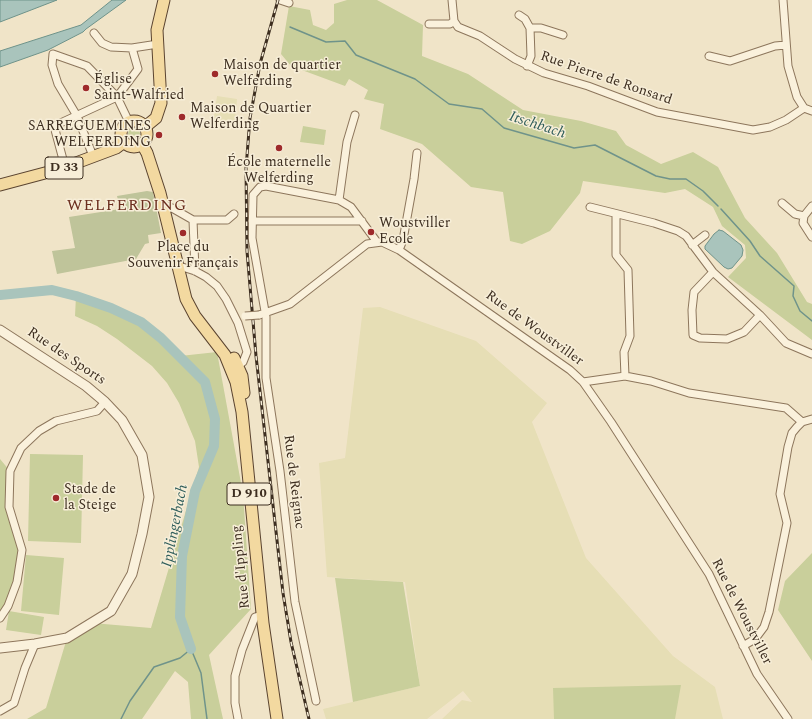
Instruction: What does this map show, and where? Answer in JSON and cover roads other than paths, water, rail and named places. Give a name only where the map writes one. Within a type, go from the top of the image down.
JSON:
[{"type":"main road","points":[[145,128],[156,118],[161,103],[158,24],[164,0]]},
{"type":"main road","points":[[129,122],[139,122],[145,128],[146,136],[142,144],[132,146],[124,142],[121,132],[124,125],[129,122]]},
{"type":"main road","name":"D 33","points":[[0,186],[66,167],[121,146],[124,142]]},
{"type":"main road","name":"Rue d'Ippling","points":[[142,144],[147,153],[163,206],[176,265],[189,306],[235,367],[244,386],[242,412],[262,615],[277,719]]},
{"type":"street","points":[[280,0],[289,3]]},
{"type":"street","points":[[429,24],[450,24],[454,21],[452,0]]},
{"type":"street","points":[[783,0],[788,66],[795,90],[804,108],[812,111]]},
{"type":"street","points":[[520,15],[526,19],[530,28],[531,56],[527,66]]},
{"type":"street","name":"Rue Pierre de Ronsard","points":[[454,21],[458,27],[480,36],[527,66],[657,112],[673,116],[702,119],[734,128],[753,130],[770,127],[786,120],[804,108]]},
{"type":"street","points":[[530,28],[541,28],[563,35]]},
{"type":"street","points":[[94,33],[102,43],[111,47],[132,48],[158,44]]},
{"type":"street","points":[[709,56],[730,61],[775,46],[786,45]]},
{"type":"street","points":[[66,167],[54,126],[117,97],[138,69],[132,48]]},
{"type":"street","points":[[93,156],[77,116],[58,84],[54,70],[53,54],[87,66],[117,97],[129,122]]},
{"type":"street","points":[[235,316],[263,314],[283,308],[296,300],[363,247],[377,242],[351,208],[339,200],[347,142],[355,115]]},
{"type":"street","points":[[399,250],[414,179],[417,153]]},
{"type":"street","name":"Rue de Reignac","points":[[316,701],[300,631],[292,579],[280,471],[266,378],[263,314],[252,238],[253,195],[256,189],[262,186],[271,186],[339,200]]},
{"type":"street","points":[[782,203],[795,214],[804,216]]},
{"type":"street","points":[[163,206],[172,208],[193,220],[227,220],[234,214]]},
{"type":"street","points":[[812,206],[804,216],[803,223],[812,237]]},
{"type":"street","points":[[590,207],[678,231],[686,236],[713,272],[760,315],[786,343],[812,354]]},
{"type":"street","points":[[616,214],[616,255],[628,270],[630,336],[624,352],[625,376]]},
{"type":"street","points":[[193,220],[195,271]]},
{"type":"street","points":[[252,221],[362,221]]},
{"type":"street","points":[[692,245],[705,234]]},
{"type":"street","name":"Rue de Woustviller","points":[[377,242],[388,244],[399,250],[487,311],[583,382],[709,574],[758,674],[788,719]]},
{"type":"street","points":[[176,265],[195,271],[206,277],[217,286],[235,316],[246,352],[244,361],[235,367]]},
{"type":"street","points":[[713,272],[694,292],[692,310],[693,335],[700,338],[727,339],[744,332],[760,315]]},
{"type":"street","name":"Rue des Sports","points":[[0,330],[86,386],[105,402],[122,420],[142,455],[149,497],[132,574],[111,611],[68,638],[0,648]]},
{"type":"street","points":[[583,382],[625,376],[651,381],[689,393],[786,408],[802,422]]},
{"type":"street","points":[[0,618],[8,606],[17,582],[22,550],[9,507],[10,471],[21,448],[39,431],[56,420],[97,411],[105,402]]},
{"type":"street","points":[[743,646],[755,639],[764,627],[769,612],[787,523],[780,494],[792,433],[802,422],[812,419]]},
{"type":"street","points":[[238,719],[235,703],[235,676],[242,650],[255,617],[262,615]]},
{"type":"street","points":[[0,711],[14,703],[25,668],[35,644]]},
{"type":"water","points":[[0,0],[57,0],[0,22]]},
{"type":"water","points":[[112,0],[126,0],[83,32],[48,50],[0,67],[0,51],[81,25]]},
{"type":"water","points":[[719,230],[723,231],[741,245],[743,250],[742,256],[732,268],[728,269],[724,267],[705,249],[705,246]]},
{"type":"waterway","name":"Itschbach","points":[[290,27],[326,42],[345,41],[356,55],[415,79],[449,104],[482,109],[504,128],[574,148],[595,145],[656,176],[670,179],[686,179],[703,191],[718,206]]},
{"type":"waterway","name":"Itschbach","points":[[721,209],[750,241],[760,256],[794,286],[793,296],[800,311],[812,321]]},
{"type":"waterway","name":"Ipplingerbach","points":[[0,295],[52,290],[76,296],[111,308],[141,322],[161,338],[205,382],[215,419],[214,446],[195,491],[182,556],[180,617],[191,649]]},
{"type":"waterway","points":[[121,719],[130,701],[154,667],[180,658],[191,649],[201,673],[207,719]]},
{"type":"railway","points":[[278,0],[260,64],[250,118],[246,168],[247,251],[256,356],[283,593],[291,642],[309,719]]},
{"type":"place","name":"Maison de quartier Welferding","points":[[215,74]]},
{"type":"place","name":"Église Saint-Walfried","points":[[86,88]]},
{"type":"place","name":"Maison de Quartier Welferding","points":[[182,117]]},
{"type":"place","name":"SARREGUEMINES WELFERDING","points":[[159,135]]},
{"type":"place","name":"École maternelle Welferding","points":[[279,148]]},
{"type":"place","name":"Woustviller Ecole","points":[[371,232]]},
{"type":"place","name":"Place du Souvenir Français","points":[[183,233]]},
{"type":"place","name":"Stade de la Steige","points":[[56,498]]},
{"type":"district","name":"WELFERDING","points":[[127,207]]}]
